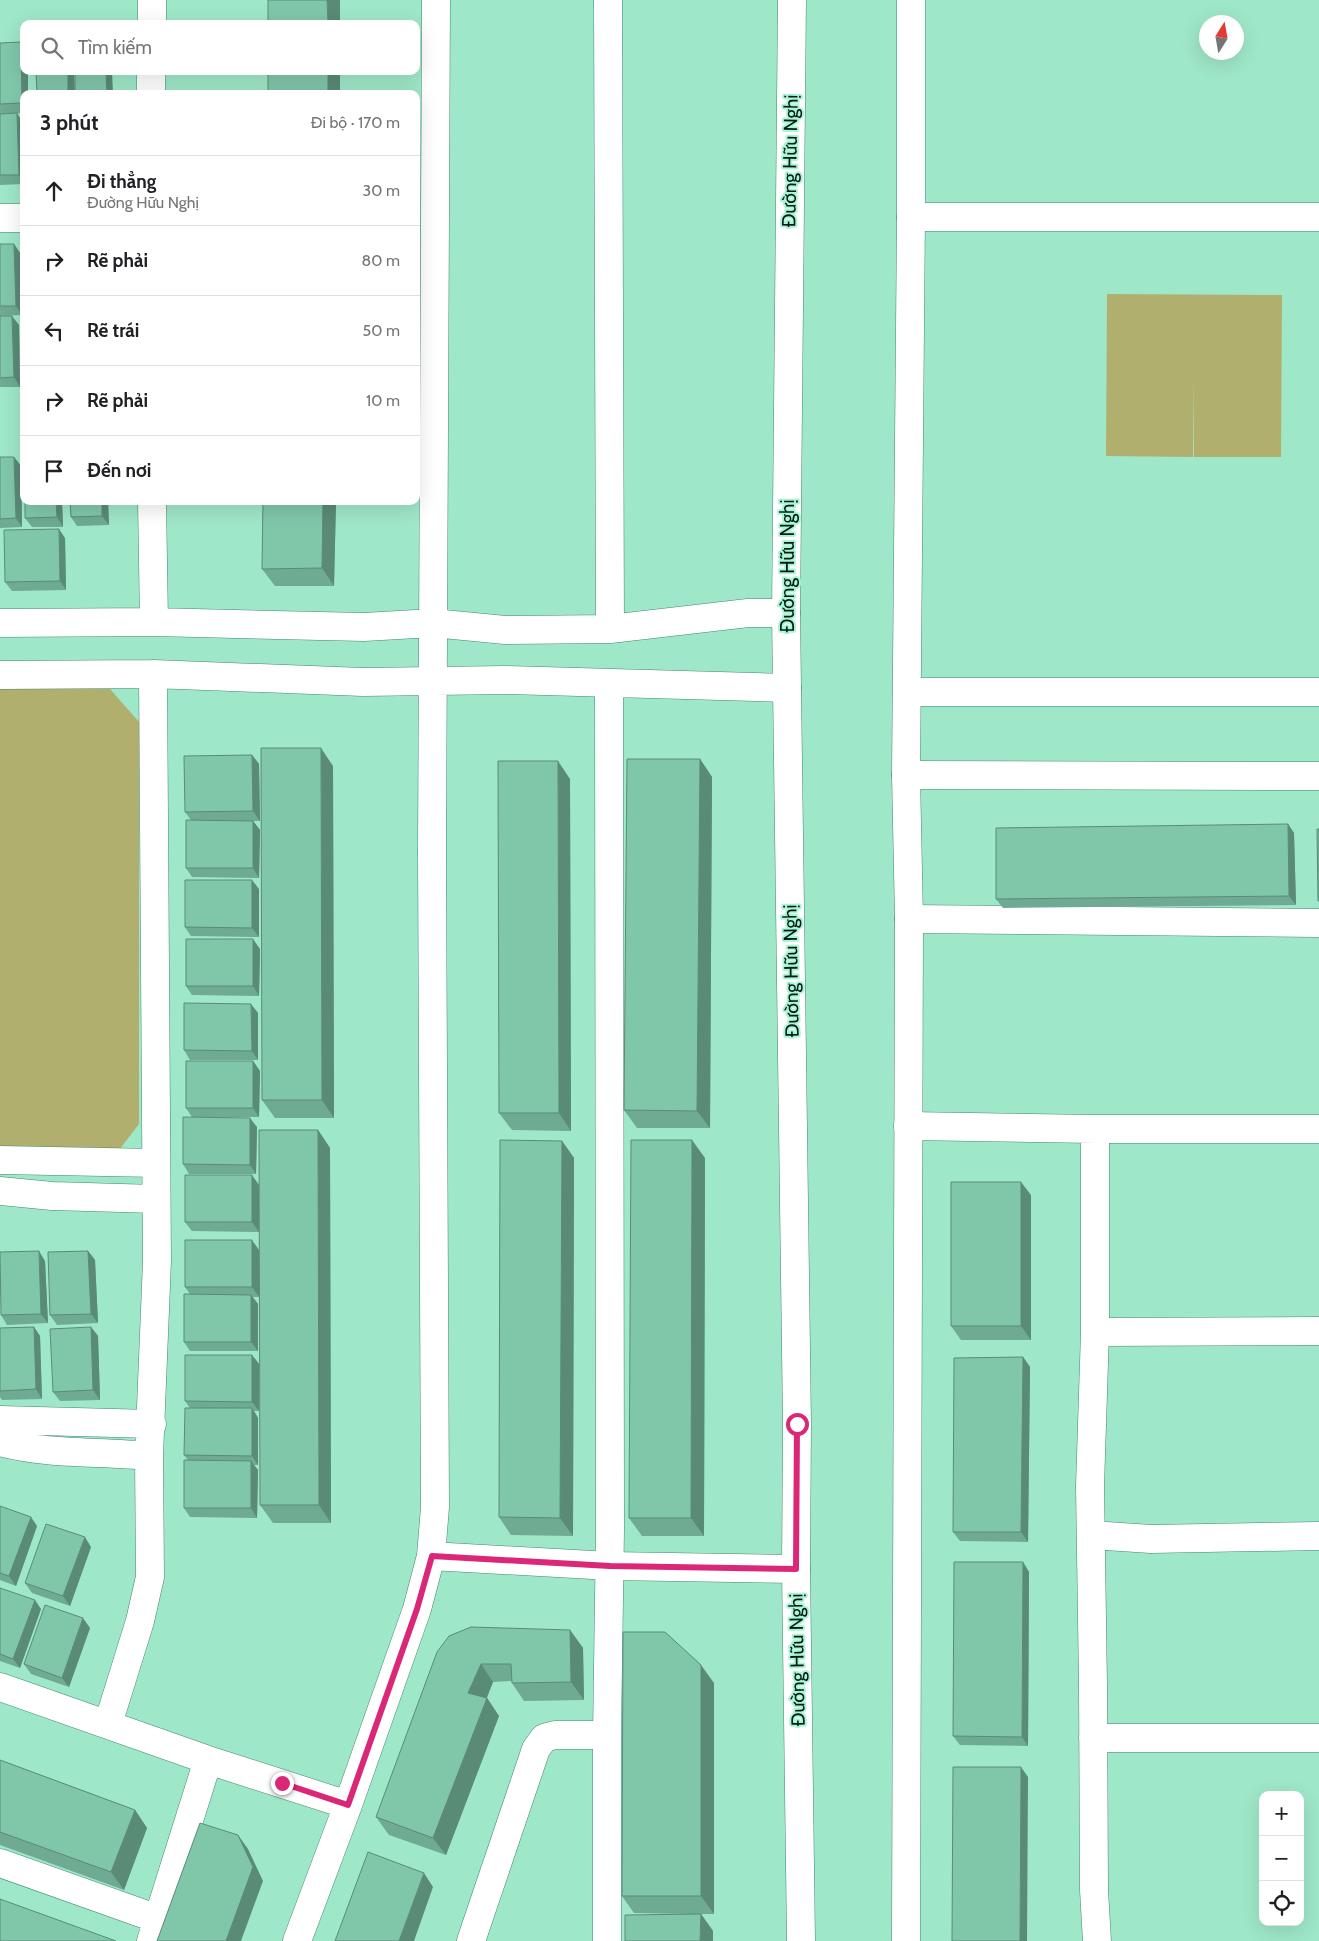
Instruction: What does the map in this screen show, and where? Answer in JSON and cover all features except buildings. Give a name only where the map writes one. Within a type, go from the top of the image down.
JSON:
[{"type":"street","points":[[152,0],[152,20]]},
{"type":"street","points":[[297,1941],[348,1805],[417,1609],[432,1556],[435,1507],[433,623],[436,0]]},
{"type":"street","points":[[608,0],[610,629]]},
{"type":"street","name":"Đường Hữu Nghị","points":[[792,0],[786,613],[797,1424],[796,1569],[800,1941]]},
{"type":"street","points":[[906,1941],[909,919],[906,775],[911,0]]},
{"type":"street","points":[[151,75],[151,90]]},
{"type":"street","points":[[911,217],[1319,217]]},
{"type":"street","points":[[0,218],[20,218]]},
{"type":"street","points":[[152,505],[154,622]]},
{"type":"street","points":[[0,623],[154,622],[364,627],[433,623],[505,630],[610,629],[748,613],[786,613]]},
{"type":"street","points":[[0,675],[153,674],[363,682],[433,680],[788,688]]},
{"type":"street","points":[[108,1724],[140,1621],[150,1577],[149,1456],[152,1424],[157,1261],[153,674]]},
{"type":"street","points":[[607,1941],[607,1735],[610,1566],[609,683]]},
{"type":"street","points":[[907,692],[1319,692]]},
{"type":"street","points":[[906,775],[1319,776]]},
{"type":"street","points":[[909,919],[1319,924]]},
{"type":"street","points":[[908,1126],[1319,1129]]},
{"type":"street","points":[[1095,1128],[1095,1332],[1090,1486],[1096,1941]]},
{"type":"street","points":[[0,1160],[156,1163]]},
{"type":"street","points":[[0,1191],[52,1196],[156,1200]]},
{"type":"street","points":[[1095,1332],[1319,1331]]},
{"type":"street","points":[[0,1420],[152,1424]]},
{"type":"street","points":[[0,1442],[24,1448],[149,1456]]},
{"type":"street","points":[[1091,1536],[1151,1539],[1319,1536]]},
{"type":"street","points":[[432,1556],[610,1566],[796,1569]]},
{"type":"street","points":[[0,1687],[208,1760],[348,1805]]},
{"type":"street","points":[[471,1941],[536,1749],[544,1738],[555,1735],[607,1735]]},
{"type":"street","points":[[1093,1738],[1319,1738]]},
{"type":"street","points":[[0,1863],[155,1930],[208,1760]]},
{"type":"shaded area","points":[[1107,294],[1282,295],[1281,457],[1194,457],[1194,378],[1193,457],[1106,456]]},
{"type":"shaded area","points":[[0,689],[110,689],[139,722],[139,1124],[116,1154],[0,1156]]},
{"type":"route","points":[[282,1783],[348,1805],[417,1609],[432,1556],[610,1566],[796,1569],[797,1424]]}]
